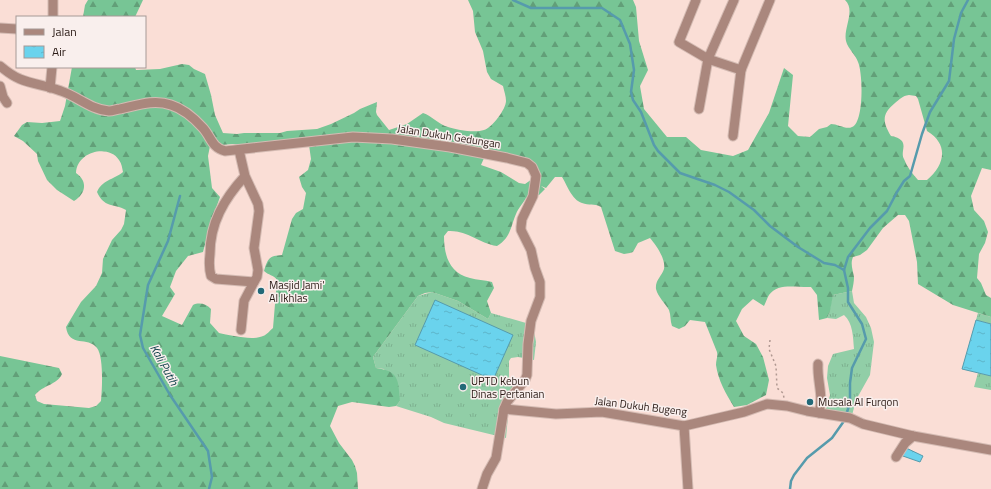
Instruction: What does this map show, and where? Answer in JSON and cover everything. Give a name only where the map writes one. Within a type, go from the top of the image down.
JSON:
[{"type":"street","points":[[53,0],[53,16]]},
{"type":"street","points":[[696,0],[679,42],[708,59],[741,70]]},
{"type":"street","points":[[699,109],[708,59],[734,0]]},
{"type":"street","points":[[733,136],[741,70],[770,0]]},
{"type":"street","points":[[0,28],[16,29]]},
{"type":"street","name":"Jalan Dukuh Gedungan","points":[[0,66],[8,73],[21,80],[63,92],[107,111],[143,103],[158,102],[171,105],[182,110],[194,119],[204,130],[213,145],[218,149],[225,151],[353,137],[392,139],[450,147],[527,163],[534,171],[535,184],[533,196],[522,219],[521,230],[531,250],[540,282],[539,302],[531,321],[528,344],[527,375],[525,380],[507,402],[504,409]]},
{"type":"street","points":[[50,88],[52,68]]},
{"type":"street","points":[[0,86],[3,97],[7,103]]},
{"type":"street","points":[[239,150],[245,176],[258,204],[259,211],[254,248],[258,270],[257,277],[244,300],[242,330]]},
{"type":"street","points":[[245,176],[222,207],[214,224],[209,267],[211,276],[216,279],[254,282]]},
{"type":"street","points":[[818,364],[817,373],[822,397],[819,413]]},
{"type":"street","name":"Jalan Dukuh Bugeng","points":[[504,409],[556,414],[602,412],[684,426],[744,412],[767,404],[787,406],[850,418],[863,424],[913,436],[991,450]]},
{"type":"street","points":[[482,489],[486,474],[496,458],[504,409]]},
{"type":"street","points":[[684,426],[688,489]]},
{"type":"street","points":[[896,456],[905,443],[913,436]]},
{"type":"path","points":[[770,340],[769,349],[776,366],[777,388],[783,393],[787,406]]},
{"type":"green space","points":[[88,0],[143,0],[135,16],[83,16],[85,5]]},
{"type":"green space","points":[[468,0],[633,0],[636,7],[639,41],[648,70],[640,86],[644,109],[667,137],[686,137],[701,150],[733,156],[748,150],[769,113],[784,68],[793,75],[788,126],[798,136],[810,137],[819,129],[827,127],[831,124],[850,128],[856,124],[859,117],[860,108],[861,76],[857,59],[848,47],[846,41],[849,9],[845,0],[991,0],[991,170],[982,168],[971,196],[974,210],[984,221],[988,232],[985,243],[979,254],[977,278],[986,295],[991,298],[991,317],[953,305],[918,284],[917,262],[909,221],[905,215],[898,215],[883,228],[867,250],[860,255],[853,257],[852,265],[854,279],[852,291],[833,295],[827,318],[819,320],[817,295],[811,287],[788,286],[778,288],[769,295],[764,306],[753,299],[742,309],[736,321],[744,336],[756,344],[763,357],[769,380],[766,395],[747,405],[734,407],[720,381],[716,365],[717,352],[705,322],[690,320],[685,326],[679,329],[672,326],[669,310],[656,289],[657,283],[664,269],[664,261],[660,252],[650,238],[638,243],[633,252],[624,254],[615,251],[601,207],[578,201],[570,192],[562,177],[555,177],[546,188],[541,186],[545,189],[539,195],[526,198],[517,212],[508,236],[497,246],[461,232],[448,231],[444,236],[445,250],[449,262],[457,272],[470,278],[492,282],[494,288],[487,301],[491,313],[488,319],[458,301],[432,292],[418,296],[373,357],[376,368],[384,369],[394,374],[398,383],[400,401],[396,406],[389,407],[352,402],[338,406],[330,426],[339,443],[355,466],[358,489],[0,489],[0,356],[59,368],[62,374],[60,378],[35,395],[37,401],[44,404],[89,408],[96,406],[101,401],[102,374],[99,352],[93,345],[75,340],[71,337],[66,327],[81,302],[96,286],[102,273],[103,259],[112,240],[124,224],[126,210],[106,203],[97,192],[102,185],[123,172],[121,164],[114,155],[108,152],[94,152],[87,155],[78,165],[76,173],[80,176],[84,184],[83,191],[74,201],[57,190],[47,180],[38,161],[37,154],[23,141],[14,136],[22,125],[27,122],[42,123],[60,121],[65,106],[72,68],[135,68],[136,70],[160,69],[182,64],[189,65],[205,74],[215,115],[223,133],[280,133],[287,131],[317,129],[377,102],[377,115],[389,130],[407,124],[423,113],[448,127],[466,131],[480,131],[487,129],[498,118],[504,109],[506,99],[503,86],[491,79],[487,72],[483,51],[475,32],[473,11]],"holes":[[[909,95],[916,96],[927,131],[934,137],[942,149],[941,162],[927,180],[918,180],[910,170],[903,156],[903,143],[901,140],[891,136],[885,122],[886,114],[901,98]],[[233,144],[269,149],[309,145],[311,159],[308,170],[299,177],[302,187],[306,193],[303,209],[296,213],[292,219],[282,255],[270,258],[264,271],[277,280],[273,328],[266,335],[253,338],[219,333],[210,323],[211,309],[203,304],[193,305],[182,325],[162,316],[175,294],[170,287],[176,271],[188,256],[203,252],[210,225],[220,197],[212,188],[208,156],[210,146]],[[488,149],[514,155],[538,175],[525,184],[519,183],[501,172],[481,165]]]},
{"type":"green space","points":[[852,291],[854,303],[866,317],[871,328],[874,342],[870,375],[856,400],[850,423],[823,418],[830,395],[827,378],[828,366],[833,354],[854,349],[852,330],[847,318],[844,315],[836,319],[827,318],[833,295]]},
{"type":"green space","points":[[432,292],[458,301],[488,319],[491,313],[533,325],[536,342],[534,360],[518,357],[511,358],[509,361],[509,385],[524,388],[509,405],[506,438],[444,423],[431,417],[396,406],[400,401],[384,369],[376,368],[373,357],[418,296]]},
{"type":"green space","points":[[978,313],[991,317],[991,324],[976,320]]},
{"type":"green space","points":[[978,373],[991,376],[991,390],[974,387]]},
{"type":"water","points":[[435,300],[513,335],[493,380],[415,345]]},
{"type":"water","points":[[976,320],[991,324],[991,376],[962,369]]},
{"type":"water","points":[[904,447],[923,456],[920,462],[900,455]]},
{"type":"waterway","points":[[513,0],[531,8],[602,8],[620,20],[630,44],[634,70],[631,92],[633,100],[641,112],[654,145],[658,151],[680,173],[715,185],[729,192],[754,210],[770,226],[798,247],[824,263],[835,265],[844,270]]},
{"type":"waterway","points":[[844,270],[848,257],[870,228],[887,211],[904,181],[910,176],[930,112],[949,81],[954,39],[961,13],[968,0]]},
{"type":"waterway","name":"Kali Putih","points":[[180,196],[168,241],[148,285],[140,335],[143,348],[170,395],[208,451],[212,477],[209,489]]},
{"type":"waterway","points":[[790,489],[791,481],[794,475],[807,458],[832,438],[844,421],[850,403],[852,368],[866,339],[862,324],[848,302],[848,288],[844,270]]},
{"type":"place","name":"Masjid Jami' Al Ikhlas","points":[[261,291]]},
{"type":"place","name":"UPTD Kebun Dinas Pertanian","points":[[463,387]]},
{"type":"place","name":"Musala Al Furqon","points":[[810,402]]}]
